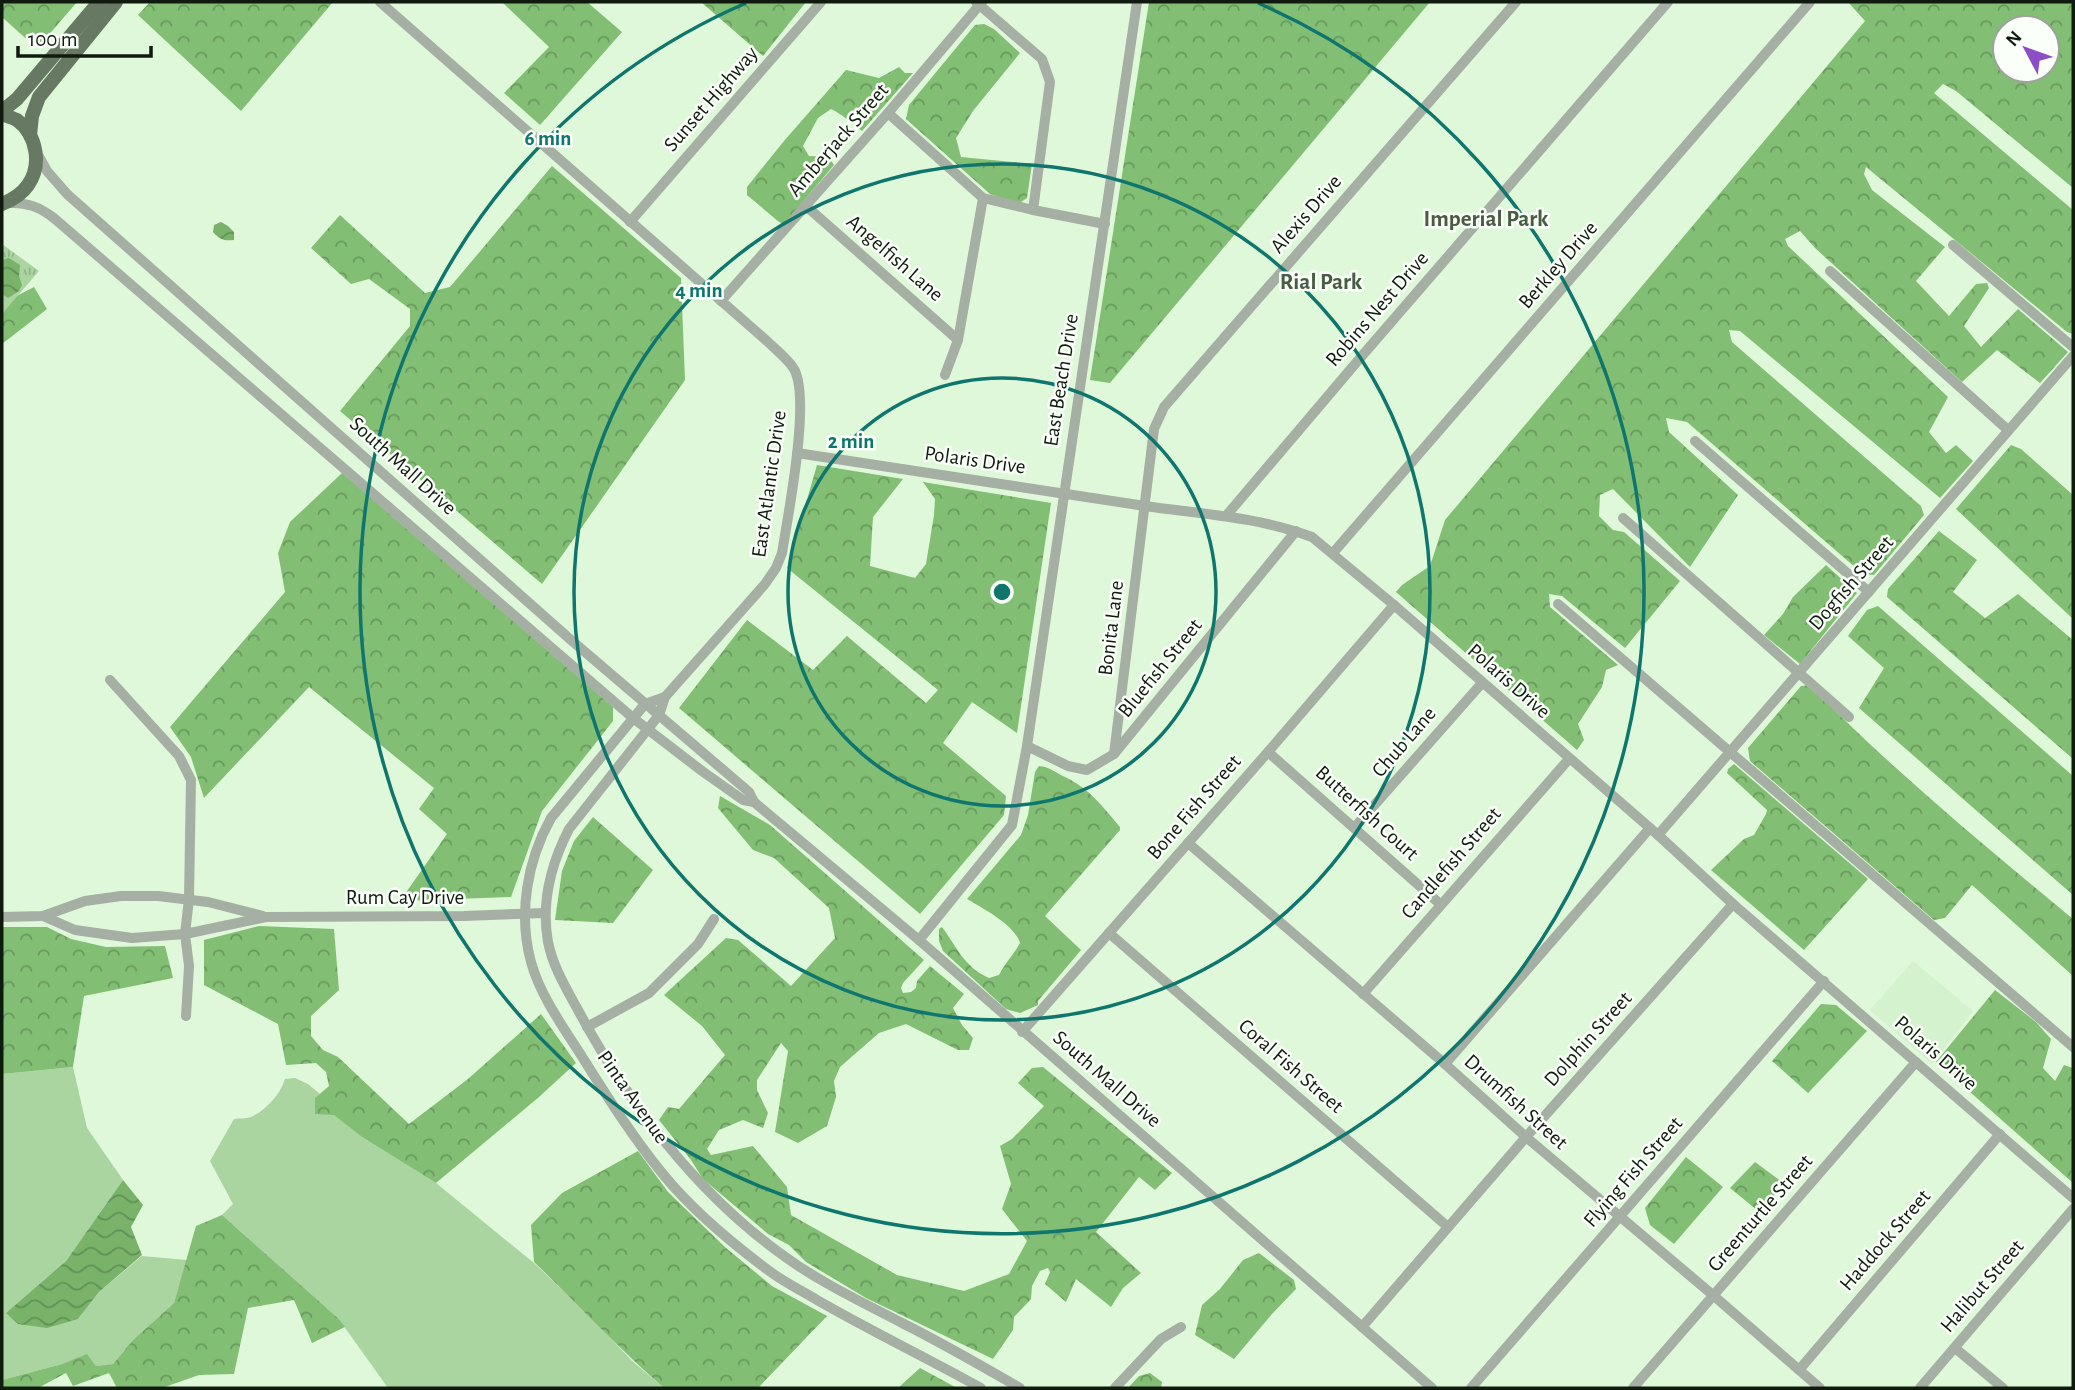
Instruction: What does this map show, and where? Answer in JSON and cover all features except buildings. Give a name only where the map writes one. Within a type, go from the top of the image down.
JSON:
[{"type":"main road","points":[[2,204],[16,197],[29,184],[36,164],[36,150],[30,135],[17,121],[2,112],[17,99],[99,2]]},
{"type":"main road","points":[[30,135],[32,116],[39,97],[116,2]]},
{"type":"street","name":"East Atlantic Drive","points":[[380,2],[722,301],[794,368],[801,391],[797,453],[782,553],[776,569],[665,696],[659,715]]},
{"type":"street","name":"Sunset Highway","points":[[630,222],[821,2]]},
{"type":"street","name":"East Beach Drive","points":[[919,940],[1012,825],[1027,746],[1137,2]]},
{"type":"street","name":"Alexis Drive","points":[[1146,506],[1154,429],[1164,407],[1517,2]]},
{"type":"street","name":"Robins Nest Drive","points":[[1226,516],[1668,2]]},
{"type":"street","name":"Berkley Drive","points":[[1334,553],[1810,2]]},
{"type":"street","points":[[979,3],[1042,59],[1049,82],[1032,210]]},
{"type":"street","name":"Amberjack Street","points":[[722,301],[888,113],[979,3]]},
{"type":"street","points":[[888,113],[983,198],[1105,224]]},
{"type":"street","name":"South Mall Drive","points":[[36,150],[47,172],[67,194],[571,640],[749,792],[754,802],[919,940],[1430,1388]]},
{"type":"street","name":"Angelfish Lane","points":[[945,375],[958,340],[983,198]]},
{"type":"street","name":"South Mall Drive","points":[[2,204],[32,205],[55,219],[647,730],[743,800],[754,802]]},
{"type":"street","name":"Angelfish Lane","points":[[806,205],[958,340]]},
{"type":"street","points":[[1953,245],[2073,347]]},
{"type":"street","points":[[1830,271],[2008,430]]},
{"type":"street","name":"Dogfish Street","points":[[1445,1064],[1654,832],[1732,752],[2073,356]]},
{"type":"street","points":[[1695,441],[1869,592]]},
{"type":"street","name":"Polaris Drive","points":[[797,453],[1226,516],[1312,537],[1394,605],[1654,832],[1732,904],[2073,1198]]},
{"type":"street","name":"Bonita Lane","points":[[1114,754],[1146,506]]},
{"type":"street","points":[[1623,518],[1849,717]]},
{"type":"street","name":"Bluefish Street","points":[[1027,746],[1068,766],[1087,770],[1114,754],[1296,531]]},
{"type":"street","points":[[1558,604],[2073,1047]]},
{"type":"street","name":"Bone Fish Street","points":[[1023,1032],[1394,605]]},
{"type":"street","points":[[559,654],[571,640]]},
{"type":"street","points":[[110,680],[179,756],[191,780],[189,899],[185,934],[189,966],[186,1016]]},
{"type":"street","name":"Chub Lane","points":[[1355,827],[1482,683]]},
{"type":"street","name":"East Atlantic Drive","points":[[645,704],[665,696]]},
{"type":"street","name":"Pinta Avenue","points":[[645,704],[551,818],[541,836],[528,884],[526,914],[528,948],[538,981],[606,1095],[663,1174],[718,1230],[774,1275],[981,1388]]},
{"type":"street","name":"Pinta Avenue","points":[[659,715],[569,830],[560,846],[548,889],[545,913],[552,957],[587,1027],[622,1083],[678,1159],[730,1212],[784,1257],[1020,1388]]},
{"type":"street","name":"Butterfish Court","points":[[1268,752],[1440,904]]},
{"type":"street","name":"Candlefish Street","points":[[1363,994],[1570,759]]},
{"type":"street","name":"Drumfish Street","points":[[1188,843],[1820,1388]]},
{"type":"street","name":"Rum Cay Drive","points":[[2,917],[43,916],[85,901],[121,896],[158,896],[208,902],[266,917]]},
{"type":"street","name":"Dolphin Street","points":[[1363,1327],[1732,904]]},
{"type":"street","name":"Rum Cay Drive","points":[[43,916],[75,929],[132,938],[185,934],[266,917],[545,913]]},
{"type":"street","points":[[587,1027],[649,993],[698,944],[714,919]]},
{"type":"street","name":"Coral Fish Street","points":[[1109,933],[1448,1227]]},
{"type":"street","name":"Flying Fish Street","points":[[1471,1388],[1824,981]]},
{"type":"street","name":"Greenturtle Street","points":[[1633,1388],[1916,1062]]},
{"type":"street","name":"Haddock Street","points":[[1798,1370],[2000,1134]]},
{"type":"street","name":"Halibut Street","points":[[1920,1388],[2073,1209]]},
{"type":"street","points":[[774,1275],[784,1257]]},
{"type":"street","points":[[1115,1388],[1161,1339],[1181,1327]]},
{"type":"street","points":[[1955,1348],[2003,1388]]},
{"type":"shaded area","points":[[1913,961],[1973,1011],[1932,1064],[1870,1010]]},
{"type":"green space","points":[[2,2],[77,2],[40,45],[33,45],[2,17]]},
{"type":"green space","points":[[150,2],[333,2],[241,111],[138,15]]},
{"type":"green space","points":[[502,2],[587,2],[622,32],[540,125],[504,93],[549,47]]},
{"type":"green space","points":[[701,2],[806,2],[763,56]]},
{"type":"green space","points":[[1149,2],[1430,2],[1110,383],[1090,380]]},
{"type":"green space","points":[[1848,2],[2073,2],[2073,188],[1956,91],[1943,84],[1934,93],[2073,210],[2073,334],[2067,332],[1866,167],[1864,174],[1872,190],[1945,247],[1916,281],[1949,316],[1976,284],[1987,283],[1989,288],[1964,326],[1981,347],[2018,309],[2068,352],[2040,383],[1997,350],[1962,382],[1815,248],[1800,231],[1785,239],[1788,246],[1948,397],[1929,432],[1946,453],[1956,445],[1973,461],[1940,498],[1740,331],[1729,330],[1732,342],[1921,506],[1924,515],[1874,575],[1863,574],[1687,422],[1666,418],[1669,432],[1738,495],[1690,567],[1613,489],[1600,495],[1599,516],[1613,530],[1624,532],[1680,581],[1625,648],[1562,596],[1549,594],[1550,607],[1618,665],[1606,670],[1602,687],[1578,724],[1584,740],[1577,750],[1396,592],[1430,566],[1445,520],[1865,21]]},
{"type":"green space","points":[[984,24],[994,29],[1020,53],[973,111],[956,138],[961,157],[1032,164],[1027,198],[1018,204],[990,194],[906,119],[909,105],[975,25]]},
{"type":"green space","points":[[899,67],[905,73],[913,73],[862,131],[831,109],[818,118],[803,146],[809,156],[829,157],[834,165],[784,224],[747,195],[747,187],[846,70],[879,78]]},
{"type":"green space","points":[[552,166],[681,278],[685,380],[542,584],[340,411],[410,326],[410,309],[369,279],[351,284],[311,248],[340,215],[425,293],[450,287]]},
{"type":"green space","points":[[2,244],[39,271],[2,314]]},
{"type":"green space","points":[[34,287],[47,309],[2,344],[2,301]]},
{"type":"green space","points":[[2011,445],[2021,449],[2073,495],[2073,619],[1956,509]]},
{"type":"green space","points":[[817,465],[903,479],[873,517],[870,566],[915,578],[926,564],[934,515],[935,499],[923,482],[1051,503],[1017,733],[972,702],[943,743],[1006,796],[1004,815],[920,914],[679,708],[747,620],[813,670],[847,636],[926,703],[938,690],[787,568]]},
{"type":"green space","points":[[342,473],[613,707],[613,721],[542,811],[511,897],[400,901],[447,834],[419,809],[434,788],[309,687],[204,798],[191,757],[170,727],[285,592],[278,553],[290,522]]},
{"type":"green space","points":[[1939,531],[1977,560],[1953,592],[1985,618],[2018,594],[2073,640],[2073,759],[1887,597],[1888,589]]},
{"type":"green space","points":[[1826,565],[1857,593],[1800,664],[1764,635],[1783,614],[1793,597]]},
{"type":"green space","points":[[1878,606],[2073,776],[2073,895],[1859,708],[1884,668],[1848,636],[1867,610]]},
{"type":"green space","points":[[1809,685],[1905,776],[2073,919],[2073,976],[1972,885],[1945,918],[1934,920],[1750,761],[1748,748],[1801,686]]},
{"type":"green space","points":[[1734,764],[1868,879],[1804,950],[1711,870],[1744,839],[1754,835],[1767,810],[1727,773]]},
{"type":"green space","points":[[1039,766],[1050,769],[1082,787],[1101,805],[1120,830],[1045,916],[1081,950],[1038,1001],[1038,1005],[1020,1013],[1006,1009],[943,951],[939,941],[939,929],[942,927],[973,968],[989,978],[999,975],[1018,947],[1020,943],[1012,930],[967,899],[1021,835],[1028,815],[1035,772]]},
{"type":"green space","points":[[720,796],[770,825],[924,960],[903,983],[903,993],[916,988],[917,981],[930,966],[964,994],[953,1008],[973,1038],[969,1050],[958,1050],[906,1024],[879,1033],[840,1067],[834,1081],[836,1097],[827,1126],[798,1143],[775,1132],[788,1051],[781,1043],[757,1080],[757,1090],[768,1113],[763,1128],[743,1120],[719,1130],[707,1149],[711,1155],[753,1146],[787,1187],[791,1215],[897,1275],[964,1291],[1009,1274],[1027,1241],[1002,1209],[1011,1184],[1000,1146],[1012,1139],[1044,1106],[1018,1083],[1032,1068],[1043,1067],[1172,1173],[1155,1190],[1139,1177],[1096,1232],[1141,1273],[1123,1288],[1111,1307],[1076,1279],[1066,1302],[1045,1284],[1050,1272],[1048,1268],[1040,1271],[1032,1286],[1031,1299],[1014,1317],[1013,1330],[993,1359],[866,1298],[806,1262],[789,1245],[768,1234],[703,1179],[659,1120],[668,1107],[679,1109],[725,1055],[702,1026],[664,995],[726,938],[738,940],[791,986],[835,938],[829,908],[774,858],[753,850],[718,808]]},
{"type":"green space","points":[[593,817],[653,870],[613,923],[555,920],[562,871],[574,841]]},
{"type":"green space","points":[[259,926],[334,929],[339,990],[311,1016],[311,1036],[323,1050],[338,1057],[409,1124],[468,1079],[541,1014],[576,1063],[436,1183],[362,1137],[334,1115],[315,1114],[315,1098],[329,1086],[326,1072],[316,1063],[286,1065],[278,1024],[204,985],[204,940]]},
{"type":"green space","points":[[2,927],[47,927],[71,939],[106,947],[165,946],[173,978],[84,996],[73,1067],[2,1074]]},
{"type":"green space","points":[[1995,990],[2036,1022],[2051,1039],[2043,1068],[2055,1081],[2064,1065],[2073,1068],[2073,1183],[1936,1062]]},
{"type":"green space","points":[[1821,1004],[1836,1005],[1867,1031],[1808,1093],[1772,1061]]},
{"type":"green space","points":[[73,1067],[87,1128],[123,1180],[66,1261],[6,1313],[78,1319],[99,1292],[142,1256],[187,1260],[174,1303],[133,1340],[113,1364],[96,1366],[87,1355],[2,1380],[2,1074]]},
{"type":"green space","points":[[295,1078],[320,1094],[315,1098],[362,1137],[436,1183],[534,1263],[592,1318],[631,1360],[664,1388],[388,1388],[338,1318],[222,1215],[233,1204],[210,1161],[234,1119],[249,1118],[257,1114],[276,1096],[285,1079]]},
{"type":"green space","points":[[638,1151],[668,1192],[726,1248],[772,1286],[827,1316],[758,1388],[664,1388],[534,1262],[531,1225],[562,1193]]},
{"type":"green space","points":[[1686,1157],[1723,1187],[1674,1244],[1650,1225],[1645,1208]]},
{"type":"green space","points":[[1755,1162],[1786,1185],[1768,1201],[1763,1215],[1730,1188]]},
{"type":"green space","points":[[222,1215],[345,1327],[312,1343],[294,1300],[248,1308],[234,1374],[199,1375],[162,1388],[117,1388],[109,1373],[73,1386],[66,1373],[38,1388],[2,1388],[2,1380],[62,1364],[87,1354],[96,1366],[113,1364],[133,1340],[174,1303],[196,1226]]},
{"type":"green space","points":[[1259,1253],[1294,1280],[1296,1289],[1234,1359],[1195,1335],[1202,1305],[1220,1289],[1243,1260]]},
{"type":"green space","points":[[920,1368],[957,1388],[898,1388]]},
{"type":"green space","points":[[1150,1373],[1162,1382],[1161,1388],[1128,1388],[1139,1376]]},
{"type":"water","points":[[221,222],[234,232],[234,240],[222,239],[213,232],[214,225]]},
{"type":"water","points":[[9,258],[20,265],[22,285],[19,291],[8,298],[2,294],[2,260]]},
{"type":"water","points":[[123,1180],[143,1205],[131,1227],[142,1255],[99,1292],[78,1319],[47,1328],[18,1324],[6,1313],[66,1261]]},
{"type":"district","name":"Imperial Park","points":[[1486,219]]},
{"type":"district","name":"Rial Park","points":[[1321,282]]}]
